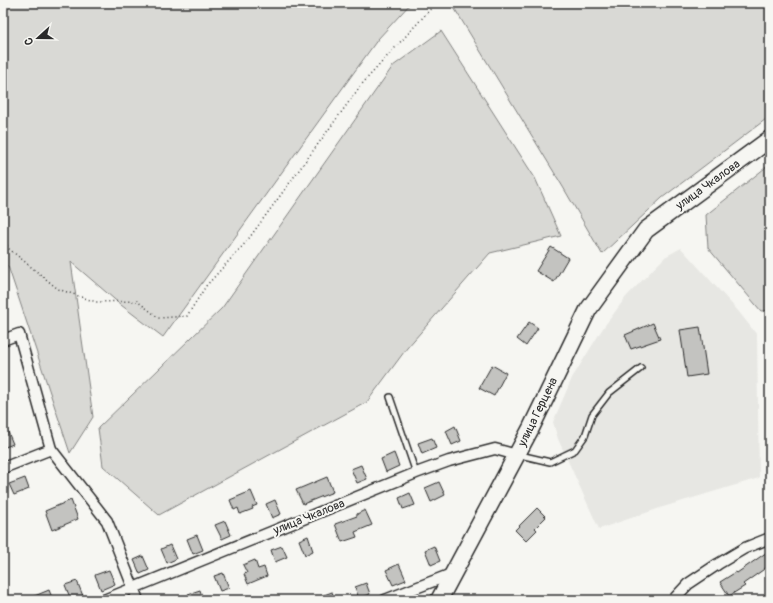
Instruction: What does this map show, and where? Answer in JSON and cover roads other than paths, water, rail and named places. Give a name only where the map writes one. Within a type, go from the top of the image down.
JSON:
[{"type":"main road","name":"улица Чкалова","points":[[646,230],[770,139]]},
{"type":"main road","name":"улица Герцена","points":[[439,600],[531,428],[588,310],[646,230]]},
{"type":"street","points":[[3,340],[19,334],[51,449],[107,520],[138,600]]},
{"type":"street","points":[[3,468],[51,449]]},
{"type":"street","name":"улица Чкалова","points":[[104,600],[133,587],[449,461],[495,449],[517,455]]},
{"type":"street","points":[[675,600],[675,598],[688,584],[718,564],[745,548],[770,538]]},
{"type":"street","points":[[385,600],[454,573]]},
{"type":"lane","points":[[517,455],[550,462],[575,450],[585,436],[592,415],[609,393],[641,368]]},
{"type":"lane","points":[[390,397],[416,473]]}]
